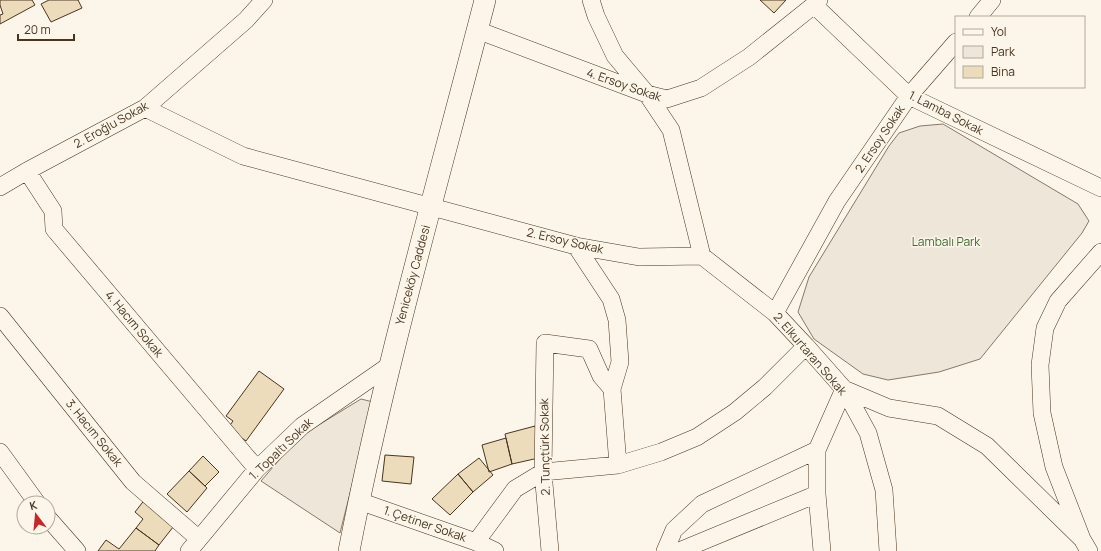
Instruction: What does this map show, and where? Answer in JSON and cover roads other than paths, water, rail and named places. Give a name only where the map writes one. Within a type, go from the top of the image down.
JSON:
[{"type":"street","name":"2. Eroğlu Sokak","points":[[0,187],[145,108],[246,20],[264,0]]},
{"type":"street","name":"Yeniceköy Caddesi","points":[[349,551],[390,365],[485,0]]},
{"type":"street","points":[[591,0],[596,16],[615,56],[647,94],[671,130],[702,256]]},
{"type":"street","points":[[979,16],[992,0]]},
{"type":"street","name":"4. Ersoy Sokak","points":[[477,30],[647,94],[667,99],[701,88],[749,57],[817,3]]},
{"type":"street","name":"1. Lamba Sokak","points":[[817,3],[909,96],[1101,188]]},
{"type":"street","name":"2. Ersoy Sokak","points":[[775,313],[837,201],[909,96],[955,43]]},
{"type":"street","name":"2. Ersoy Sokak","points":[[145,108],[243,156],[576,246],[640,257],[702,256]]},
{"type":"street","name":"4. Hacım Sokak","points":[[27,171],[53,211],[54,229],[257,469]]},
{"type":"street","points":[[576,246],[611,299],[617,320],[620,362],[612,389],[618,465]]},
{"type":"street","points":[[1086,545],[1054,467],[1042,412],[1040,365],[1045,328],[1058,301],[1101,252]]},
{"type":"street","name":"2. Elkurtaran Sokak","points":[[702,256],[775,313],[844,390],[868,433],[884,490],[888,551]]},
{"type":"street","name":"3. Hacım Sokak","points":[[1,320],[133,482],[194,545]]},
{"type":"street","name":"2. Tunçtürk Sokak","points":[[550,551],[543,472],[545,343],[589,349],[601,376],[612,389]]},
{"type":"street","name":"1. Çetiner Sokak","points":[[359,501],[476,542],[514,489],[543,472],[618,465],[661,452],[697,436],[735,412],[765,387],[806,346]]},
{"type":"street","name":"1. Topaltı Sokak","points":[[194,545],[257,469],[302,426],[390,365]]},
{"type":"street","points":[[822,551],[817,494],[817,450],[844,390],[889,408],[938,416],[987,446],[1086,545]]},
{"type":"street","points":[[665,551],[674,530],[702,504],[817,450]]},
{"type":"street","points":[[0,452],[31,495]]},
{"type":"street","points":[[678,551],[704,546],[817,494]]},
{"type":"street","points":[[56,527],[77,551]]},
{"type":"street","points":[[476,542],[495,551]]},
{"type":"park label","name":"Lambalı Park","points":[[946,242]]}]
